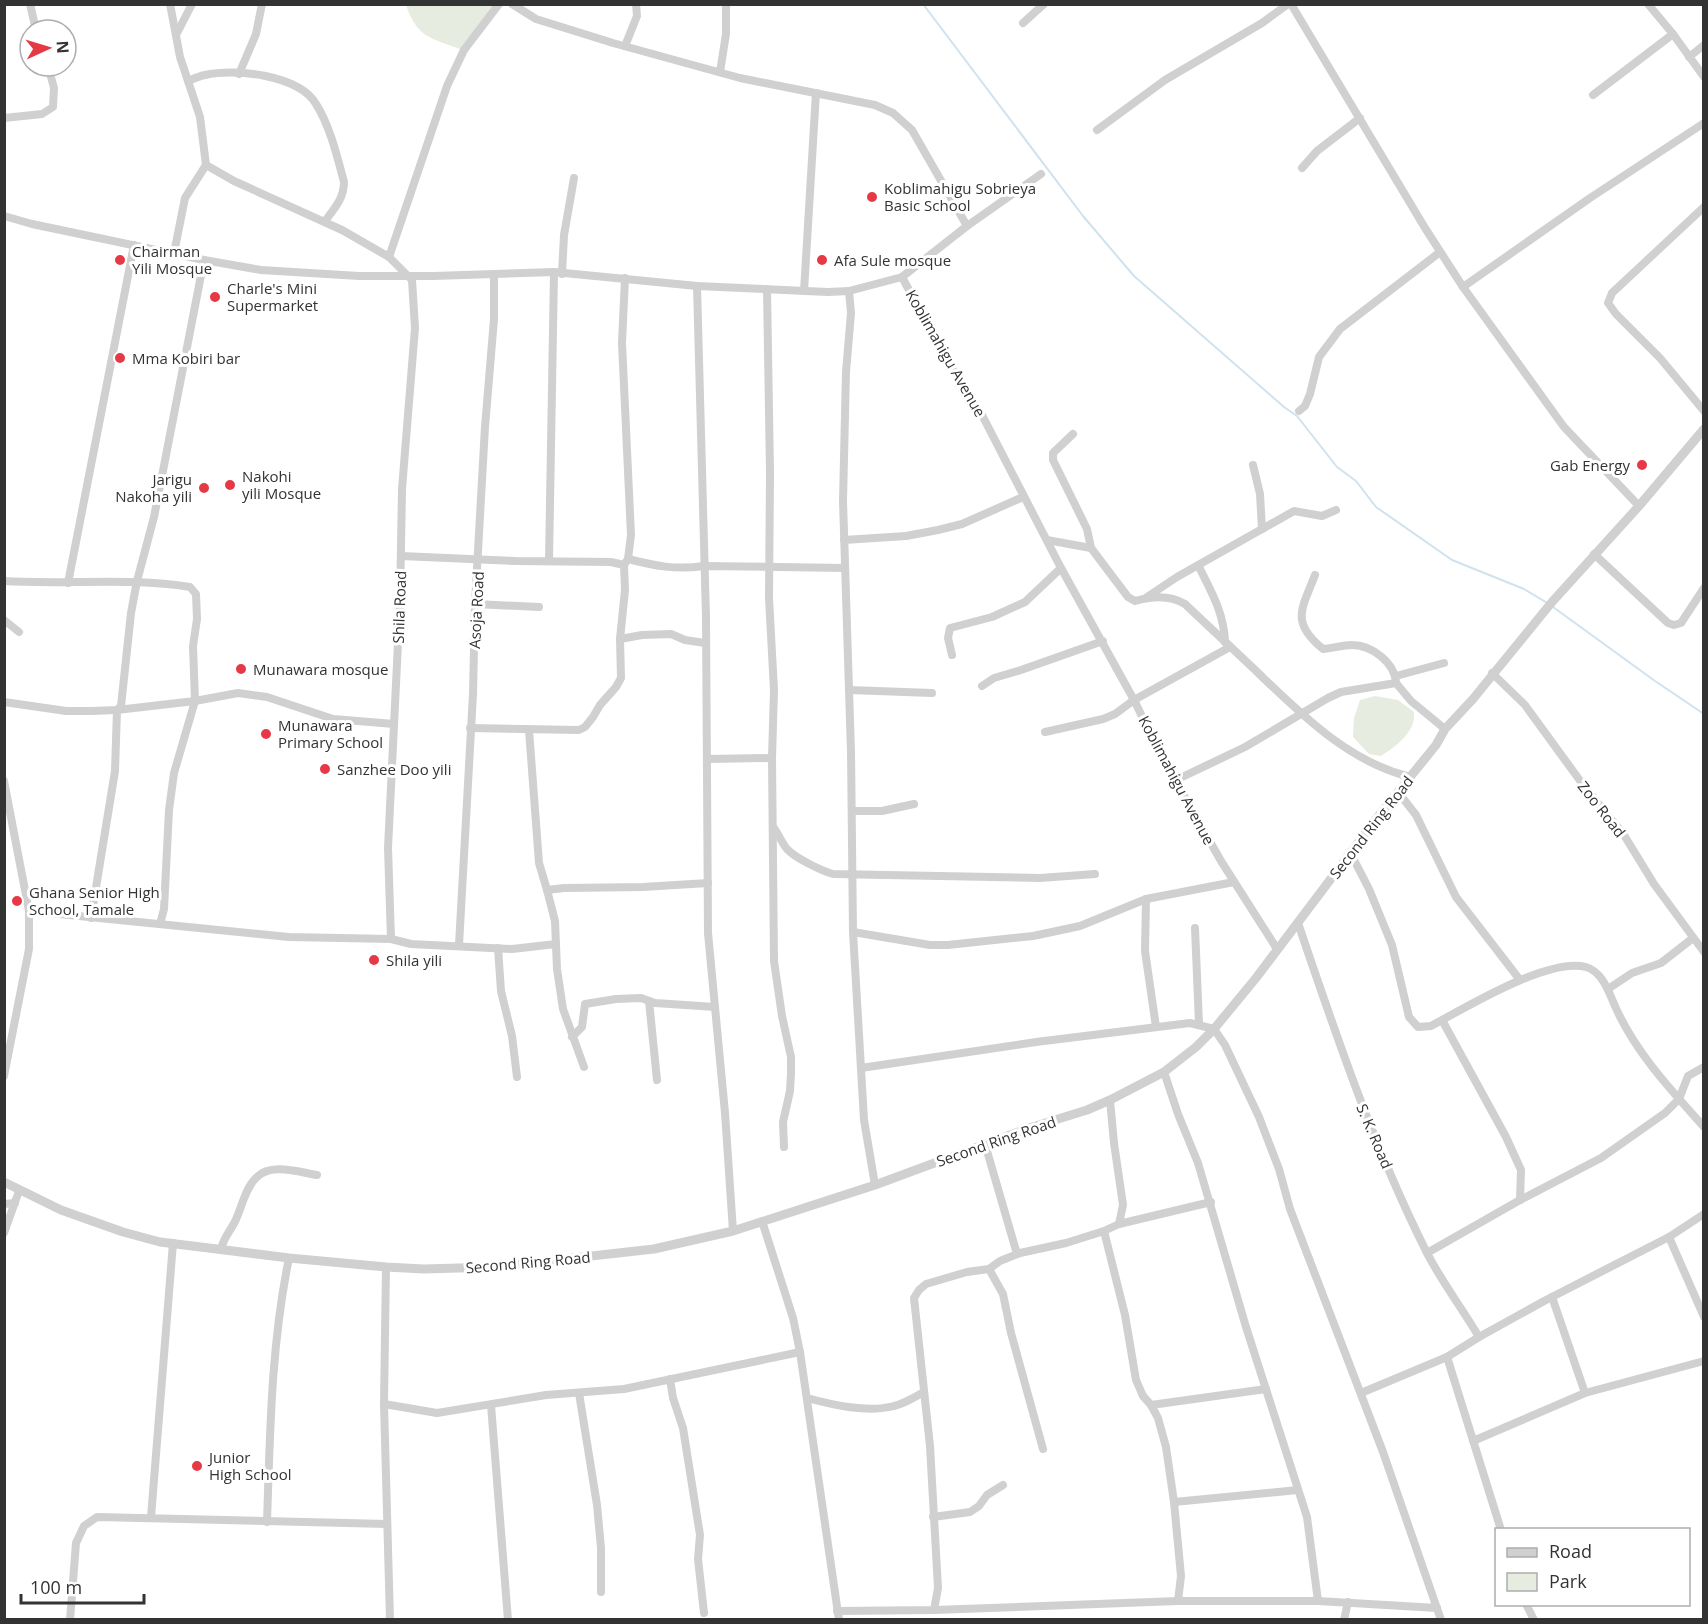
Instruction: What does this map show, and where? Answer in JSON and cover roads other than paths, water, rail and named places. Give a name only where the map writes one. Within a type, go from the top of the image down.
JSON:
[{"type":"street","points":[[170,4],[188,81],[200,117],[206,165],[185,198],[174,253]]},
{"type":"street","points":[[176,35],[192,4]]},
{"type":"street","points":[[239,74],[256,34],[262,4]]},
{"type":"street","points":[[389,257],[447,86],[464,50],[499,4]]},
{"type":"street","points":[[512,4],[536,19],[625,46],[720,72],[884,108],[893,112],[912,130],[967,226]]},
{"type":"street","points":[[625,46],[637,16],[636,4]]},
{"type":"street","points":[[720,72],[726,34],[726,4]]},
{"type":"street","points":[[1023,23],[1044,4]]},
{"type":"street","points":[[1096,130],[1165,80],[1290,4],[1463,287],[1564,427],[1639,506]]},
{"type":"street","points":[[1648,4],[1704,77]]},
{"type":"street","points":[[1593,95],[1673,34]]},
{"type":"street","points":[[1689,57],[1704,45]]},
{"type":"street","points":[[188,81],[206,75],[239,74],[268,77],[293,85],[306,92],[316,102],[326,124],[344,182],[344,191],[339,203],[324,221]]},
{"type":"street","points":[[4,118],[42,114],[53,108],[54,88],[51,78]]},
{"type":"street","points":[[804,291],[816,93]]},
{"type":"street","points":[[1302,168],[1317,151],[1359,118]]},
{"type":"street","points":[[1463,287],[1590,198],[1704,123]]},
{"type":"street","points":[[206,165],[234,181],[324,221],[389,257],[409,276]]},
{"type":"street","name":"Koblimahigu Avenue","points":[[1041,174],[967,226],[902,277],[940,349],[981,413],[1161,755],[1234,882],[1277,949]]},
{"type":"street","points":[[549,561],[558,273],[574,178]]},
{"type":"street","points":[[1704,207],[1612,293],[1608,303],[1660,358],[1704,411]]},
{"type":"street","points":[[4,216],[204,260],[279,271],[359,276],[558,273],[697,286],[804,291],[849,291],[902,277]]},
{"type":"street","points":[[68,583],[134,245]]},
{"type":"street","points":[[1299,411],[1305,406],[1310,394],[1319,357],[1340,329],[1440,252]]},
{"type":"street","points":[[91,918],[115,771],[117,710],[121,706],[125,656],[136,581],[154,517],[204,260]]},
{"type":"street","name":"Asoja Road","points":[[459,945],[473,694],[475,604],[494,319],[494,274]]},
{"type":"street","name":"Shila Road","points":[[391,939],[388,848],[401,556],[402,478],[415,328],[414,288],[409,276]]},
{"type":"street","points":[[470,728],[573,731],[585,727],[621,678],[620,639],[626,562],[631,535],[622,343],[626,278]]},
{"type":"street","points":[[697,286],[704,566],[708,933],[725,1113],[733,1231]]},
{"type":"street","points":[[767,289],[770,473],[768,566],[774,690],[772,758],[774,961],[791,1065],[790,1091],[783,1122],[784,1147]]},
{"type":"street","points":[[849,291],[851,313],[846,372],[844,540],[853,932],[864,1120],[875,1185]]},
{"type":"street","name":"Second Ring Road","points":[[4,1182],[61,1210],[145,1239],[173,1244],[386,1267],[424,1269],[493,1267],[654,1249],[733,1231],[875,1185],[1110,1101],[1164,1072],[1196,1047],[1214,1029],[1436,745],[1445,729],[1473,699],[1552,602],[1639,506],[1704,429]]},
{"type":"street","points":[[1073,434],[1053,453],[1053,460],[1087,529],[1091,548],[1128,597],[1135,601],[1144,598],[1294,511],[1322,516],[1336,510]]},
{"type":"street","points":[[1253,465],[1260,494],[1262,529]]},
{"type":"street","points":[[844,540],[900,537],[938,530],[962,524],[1023,496]]},
{"type":"street","points":[[1047,540],[1091,548]]},
{"type":"street","points":[[1594,554],[1668,623],[1674,625],[1681,623],[1704,588]]},
{"type":"street","points":[[401,556],[479,560],[626,562],[684,569],[704,566],[845,568]]},
{"type":"street","points":[[1198,565],[1221,611],[1228,645]]},
{"type":"street","points":[[952,655],[948,638],[950,628],[992,617],[1025,602],[1061,568]]},
{"type":"street","points":[[1315,575],[1302,608],[1302,621],[1308,637],[1323,649],[1354,645],[1368,648],[1384,659],[1411,701],[1445,729]]},
{"type":"street","points":[[4,581],[68,583],[136,581],[182,586],[194,590],[196,594],[197,619],[193,646],[195,700],[174,773],[169,810],[164,909],[160,924]]},
{"type":"street","points":[[1144,598],[1166,597],[1177,599],[1185,604],[1300,714],[1355,754],[1384,769],[1410,777]]},
{"type":"street","points":[[475,604],[539,608]]},
{"type":"street","points":[[4,620],[20,632]]},
{"type":"street","points":[[620,639],[642,635],[671,634],[685,640],[705,643]]},
{"type":"street","points":[[982,686],[994,678],[1103,641]]},
{"type":"street","points":[[1045,732],[1103,719],[1115,714],[1134,700],[1228,645]]},
{"type":"street","points":[[1176,780],[1245,747],[1341,692],[1396,679],[1444,663]]},
{"type":"street","name":"Zoo Road","points":[[1492,673],[1526,705],[1587,790],[1624,835],[1654,884],[1704,952]]},
{"type":"street","points":[[849,690],[932,693]]},
{"type":"street","points":[[4,702],[66,711],[117,710],[238,693],[258,694],[333,719],[394,724]]},
{"type":"street","points":[[529,730],[540,863],[555,921],[557,969],[563,1009],[584,1067]]},
{"type":"street","points":[[707,759],[772,758]]},
{"type":"street","points":[[4,781],[29,911],[29,949],[4,1076]]},
{"type":"street","points":[[1398,792],[1416,815],[1456,897],[1520,980]]},
{"type":"street","points":[[852,811],[882,811],[914,804]]},
{"type":"street","points":[[774,828],[788,850],[819,870],[834,874],[957,878],[1040,878],[1095,874]]},
{"type":"street","points":[[1351,854],[1369,889],[1392,945],[1409,1017],[1418,1027],[1431,1026],[1520,980],[1554,969],[1579,966],[1588,968],[1598,975],[1608,989],[1615,1008],[1633,1039],[1660,1076],[1704,1127]]},
{"type":"street","points":[[853,932],[930,945],[948,945],[1069,929],[1146,899],[1234,882]]},
{"type":"street","points":[[547,890],[708,883]]},
{"type":"street","points":[[1146,899],[1145,951],[1156,1027]]},
{"type":"street","points":[[29,911],[289,937],[391,939],[411,944],[512,949],[556,944]]},
{"type":"street","name":"S. K. Road","points":[[1298,923],[1333,1029],[1375,1138],[1427,1252],[1479,1336]]},
{"type":"street","points":[[1196,928],[1199,1024]]},
{"type":"street","points":[[1608,989],[1629,975],[1661,963],[1694,938]]},
{"type":"street","points":[[498,948],[501,992],[512,1036],[517,1077]]},
{"type":"street","points":[[572,1037],[582,1027],[585,1004],[641,998],[655,1003],[715,1007]]},
{"type":"street","points":[[649,1001],[657,1080]]},
{"type":"street","points":[[1442,1020],[1506,1137],[1521,1170],[1520,1200]]},
{"type":"street","points":[[861,1068],[1036,1042],[1190,1023],[1214,1029],[1225,1045],[1259,1117],[1279,1169],[1290,1209],[1383,1452],[1441,1620]]},
{"type":"street","points":[[1427,1252],[1601,1158],[1665,1113],[1679,1099],[1688,1076],[1704,1067]]},
{"type":"street","points":[[1164,1072],[1198,1163],[1307,1517],[1318,1601]]},
{"type":"street","points":[[1110,1101],[1123,1205],[1119,1224]]},
{"type":"street","points":[[985,1144],[1017,1254]]},
{"type":"street","points":[[221,1249],[225,1234],[234,1225],[253,1180],[263,1172],[281,1169],[316,1175]]},
{"type":"street","points":[[4,1233],[19,1191]]},
{"type":"street","points":[[934,1610],[938,1588],[930,1446],[914,1298],[919,1290],[926,1284],[967,1272],[989,1269],[1000,1261],[1017,1254],[1066,1243],[1119,1224],[1210,1202]]},
{"type":"street","points":[[4,1204],[15,1203]]},
{"type":"street","points":[[1361,1393],[1447,1357],[1479,1336],[1669,1237],[1704,1214]]},
{"type":"street","points":[[762,1221],[793,1318],[800,1352],[829,1566],[838,1615],[1178,1601],[1318,1601],[1437,1608]]},
{"type":"street","points":[[1104,1231],[1125,1315],[1136,1380],[1143,1396],[1158,1418],[1164,1440],[1174,1502],[1180,1576],[1178,1601]]},
{"type":"street","points":[[1669,1237],[1704,1317]]},
{"type":"street","points":[[152,1517],[173,1244]]},
{"type":"street","points":[[267,1522],[278,1323],[289,1258]]},
{"type":"street","points":[[386,1267],[384,1404],[390,1620]]},
{"type":"street","points":[[989,1269],[1003,1294],[1011,1333],[1043,1449]]},
{"type":"street","points":[[1552,1297],[1585,1393]]},
{"type":"street","points":[[384,1404],[437,1413],[546,1395],[624,1389],[800,1352]]},
{"type":"street","points":[[1447,1357],[1500,1528]]},
{"type":"street","points":[[1473,1440],[1585,1393],[1704,1361]]},
{"type":"street","points":[[670,1379],[683,1428],[700,1535],[698,1560],[704,1613]]},
{"type":"street","points":[[1151,1405],[1266,1389]]},
{"type":"street","points":[[807,1398],[821,1402],[881,1408],[896,1406],[924,1392]]},
{"type":"street","points":[[579,1393],[597,1505],[601,1548],[601,1592]]},
{"type":"street","points":[[491,1405],[508,1620]]},
{"type":"street","points":[[933,1517],[970,1512],[979,1506],[987,1495],[1003,1485]]},
{"type":"street","points":[[1174,1502],[1298,1490]]},
{"type":"street","points":[[70,1620],[76,1543],[84,1526],[97,1517],[387,1524]]},
{"type":"street","points":[[1344,1620],[1348,1602]]},
{"type":"street","points":[[1527,1606],[1534,1620]]},
{"type":"waterway","points":[[923,4],[1083,216],[1134,276],[1297,416],[1337,467],[1356,481],[1376,507],[1452,560],[1524,589],[1549,604]]},
{"type":"waterway","points":[[1553,607],[1704,714]]},
{"type":"place","name":"Koblimahigu Sobrieya Basic School","points":[[872,197]]},
{"type":"place","name":"Chairman Yili Mosque","points":[[120,260]]},
{"type":"place","name":"Afa Sule mosque","points":[[822,260]]},
{"type":"place","name":"Charle's Mini Supermarket","points":[[215,297]]},
{"type":"place","name":"Mma Kobiri bar","points":[[120,358]]},
{"type":"place","name":"Gab Energy","points":[[1642,465]]},
{"type":"place","name":"Nakohi yili Mosque","points":[[230,485]]},
{"type":"place","name":"Jarigu Nakoha yili","points":[[204,488]]},
{"type":"place","name":"Munawara mosque","points":[[241,669]]},
{"type":"place","name":"Munawara Primary School","points":[[266,734]]},
{"type":"place","name":"Sanzhee Doo yili","points":[[325,769]]},
{"type":"place","name":"Ghana Senior High School, Tamale","points":[[17,901]]},
{"type":"place","name":"Shila yili","points":[[374,960]]},
{"type":"place","name":"Junior High School","points":[[197,1466]]}]
